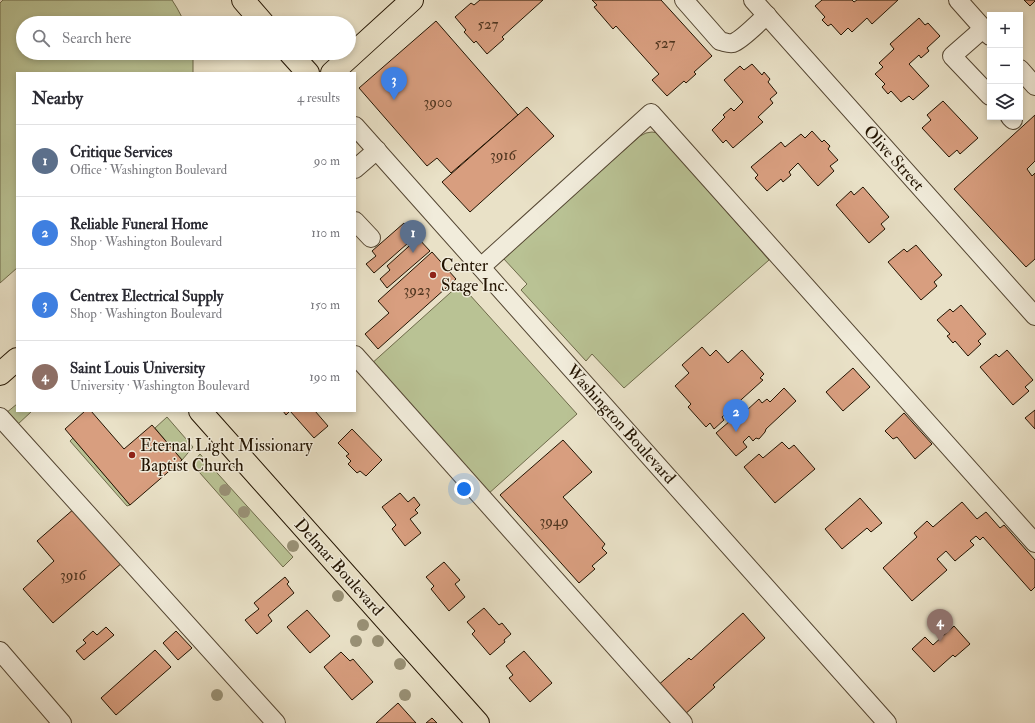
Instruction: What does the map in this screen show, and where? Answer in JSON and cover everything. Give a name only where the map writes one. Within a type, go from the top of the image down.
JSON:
[{"type":"main road","points":[[243,0],[257,16]]},
{"type":"main road","points":[[356,51],[412,0]]},
{"type":"main road","points":[[296,60],[307,72]]},
{"type":"main road","points":[[333,72],[346,60]]},
{"type":"main road","points":[[0,374],[16,359]]},
{"type":"main road","name":"Delmar Boulevard","points":[[201,412],[478,723]]},
{"type":"street","points":[[684,0],[720,41],[728,44],[734,42],[752,29],[767,15]]},
{"type":"street","name":"Olive Street","points":[[753,0],[1035,316]]},
{"type":"street","points":[[958,0],[987,32],[952,56],[987,93]]},
{"type":"street","points":[[1023,72],[1035,86]]},
{"type":"street","points":[[481,267],[651,113],[1035,543]]},
{"type":"street","name":"Washington Boulevard","points":[[356,127],[887,723]]},
{"type":"street","points":[[356,168],[377,150]]},
{"type":"street","points":[[356,222],[371,238]]},
{"type":"street","points":[[356,356],[683,723]]},
{"type":"street","points":[[0,417],[276,723]]},
{"type":"street","points":[[0,651],[62,723]]},
{"type":"green space","points":[[3,0],[172,0],[181,16],[16,16],[16,60],[193,60],[193,72],[16,72],[16,269],[0,283],[0,3]]},
{"type":"green space","points":[[652,132],[658,133],[769,260],[624,388],[592,354],[586,361],[521,290],[527,284],[503,258],[640,136]]},
{"type":"green space","points":[[460,284],[577,414],[487,495],[370,365]]},
{"type":"green space","points":[[16,405],[16,412],[31,412],[17,425],[6,413]]},
{"type":"green space","points":[[167,417],[193,447],[182,460],[155,428]]},
{"type":"green space","points":[[73,438],[130,505],[127,506],[70,441]]},
{"type":"green space","points":[[200,454],[293,557],[283,567],[192,464]]},
{"type":"building","points":[[480,0],[543,0],[502,37],[504,39],[487,54],[476,41],[474,43],[464,32],[466,30],[455,17],[471,3],[474,5]]},
{"type":"building","points":[[592,0],[661,0],[712,56],[694,72],[696,74],[686,83],[684,81],[667,96],[652,80],[659,74],[616,26],[613,29],[594,7],[597,5]]},
{"type":"building","points":[[822,0],[852,0],[854,2],[857,0],[898,0],[872,24],[867,18],[852,32],[848,28],[841,35],[831,24],[828,26],[822,20],[825,17],[815,6]]},
{"type":"building","points":[[1024,0],[1035,0],[1035,1],[1030,6]]},
{"type":"building","points":[[919,18],[925,25],[928,23],[940,36],[927,48],[929,51],[921,58],[919,55],[909,64],[929,86],[913,100],[909,96],[901,102],[891,91],[888,94],[882,87],[885,84],[875,74],[883,67],[879,63],[894,49],[890,44]]},
{"type":"building","points":[[436,21],[518,115],[451,173],[437,158],[427,166],[359,88]]},
{"type":"building","points":[[752,64],[762,75],[764,72],[770,79],[768,82],[777,93],[770,99],[773,103],[758,117],[763,122],[733,148],[726,140],[723,143],[712,130],[725,117],[723,115],[731,108],[734,111],[743,102],[724,80],[740,66],[744,70]]},
{"type":"building","points":[[943,101],[978,138],[960,154],[957,150],[949,157],[922,128],[931,120],[927,115]]},
{"type":"building","points":[[527,107],[554,136],[470,212],[442,182]]},
{"type":"building","points":[[1035,115],[1035,161],[1027,169],[1032,176],[1035,173],[1035,259],[1026,267],[954,189]]},
{"type":"building","points":[[812,131],[822,142],[824,140],[830,146],[828,149],[838,160],[830,166],[834,171],[818,186],[798,163],[789,172],[791,175],[783,182],[781,179],[767,191],[755,178],[758,175],[751,167],[781,142],[785,147],[801,134],[805,138]]},
{"type":"building","points":[[863,187],[889,217],[881,224],[885,229],[869,243],[836,205],[851,191],[854,195]]},
{"type":"building","points":[[404,223],[416,236],[374,273],[366,264],[376,256],[372,251]]},
{"type":"building","points":[[418,238],[430,251],[387,288],[380,279],[390,270],[387,266]]},
{"type":"building","points":[[916,245],[942,275],[934,282],[937,286],[921,300],[888,262],[904,249],[907,252]]},
{"type":"building","points":[[432,252],[456,279],[378,349],[365,334],[389,313],[378,301]]},
{"type":"building","points":[[961,305],[986,334],[978,341],[981,344],[968,356],[955,341],[953,343],[947,336],[950,334],[937,320],[950,309],[953,312]]},
{"type":"building","points":[[702,347],[710,356],[716,350],[728,363],[742,350],[764,374],[760,378],[763,380],[722,417],[724,420],[714,429],[710,423],[706,427],[688,407],[691,404],[675,386],[689,373],[682,365]]},
{"type":"building","points":[[1007,350],[1033,380],[1025,387],[1029,391],[1013,405],[980,367],[996,354],[999,357]]},
{"type":"building","points":[[853,368],[870,387],[843,411],[826,392]]},
{"type":"building","points":[[784,388],[796,401],[766,429],[759,439],[756,438],[753,441],[749,436],[743,442],[747,447],[736,456],[716,433],[730,421],[731,414],[739,408],[746,411],[759,399],[762,403],[767,399],[770,402]]},
{"type":"building","points":[[1035,410],[1035,429],[1025,418]]},
{"type":"building","name":"Eternal Light Missionary Baptist Church","points":[[84,412],[92,412],[124,449],[152,425],[182,460],[130,505],[65,429]]},
{"type":"building","points":[[291,412],[316,412],[328,426],[314,438]]},
{"type":"building","points":[[904,413],[932,444],[915,459],[897,437],[893,439],[885,431]]},
{"type":"building","points":[[352,429],[382,460],[366,476],[360,471],[357,473],[348,464],[351,461],[346,456],[349,454],[338,443]]},
{"type":"building","points":[[563,440],[592,472],[563,497],[605,544],[602,548],[607,553],[592,566],[595,569],[579,583],[500,495]]},
{"type":"building","points":[[782,442],[789,449],[794,445],[815,469],[775,503],[744,467],[759,454],[763,458]]},
{"type":"building","points":[[400,493],[408,502],[414,497],[420,505],[415,510],[418,513],[410,519],[421,533],[405,546],[392,529],[396,525],[382,507]]},
{"type":"building","points":[[860,498],[882,523],[871,532],[867,528],[842,549],[825,529]]},
{"type":"building","points":[[962,502],[977,519],[986,512],[1000,528],[1004,525],[1035,560],[1035,587],[1031,591],[983,537],[980,540],[976,536],[970,541],[974,545],[955,561],[946,551],[937,559],[947,570],[912,601],[883,568],[917,537],[914,533],[927,521],[933,527]]},
{"type":"building","points":[[75,508],[123,562],[53,623],[23,589],[54,561],[37,541]]},
{"type":"building","points":[[444,562],[460,580],[455,584],[465,597],[449,611],[431,589],[434,586],[426,577]]},
{"type":"building","points":[[285,577],[289,582],[287,584],[294,593],[268,615],[272,621],[257,634],[245,620],[259,609],[254,603]]},
{"type":"building","points":[[484,608],[499,625],[502,623],[511,634],[504,640],[505,642],[490,655],[472,634],[475,631],[467,622]]},
{"type":"building","points":[[307,610],[330,636],[310,653],[287,627]]},
{"type":"building","points":[[743,613],[765,638],[713,685],[715,687],[683,716],[656,687],[689,658],[691,660]]},
{"type":"building","points":[[954,626],[970,644],[955,657],[953,655],[934,672],[912,649],[925,637],[933,645]]},
{"type":"building","points":[[106,627],[114,635],[84,660],[76,651],[86,643],[83,640],[93,631],[97,635]]},
{"type":"building","points":[[176,631],[192,648],[178,660],[163,643]]},
{"type":"building","points":[[155,650],[171,667],[116,715],[101,698]]},
{"type":"building","points":[[524,651],[552,683],[530,702],[509,678],[513,675],[506,666]]},
{"type":"building","points":[[341,652],[350,661],[353,659],[373,682],[352,700],[324,667]]},
{"type":"building","points":[[398,703],[416,723],[376,723]]},
{"type":"building","points":[[432,718],[437,723],[426,723]]},
{"type":"place","name":"Centrex Electrical Supply","points":[[394,100]]},
{"type":"place","name":"Critique Services","points":[[413,253]]},
{"type":"place","name":"Center Stage Inc.","points":[[433,275]]},
{"type":"place","name":"Reliable Funeral Home","points":[[736,432]]},
{"type":"place","name":"Eternal Light Missionary Baptist Church","points":[[132,455]]},
{"type":"place","name":"Saint Louis University","points":[[940,642]]}]
